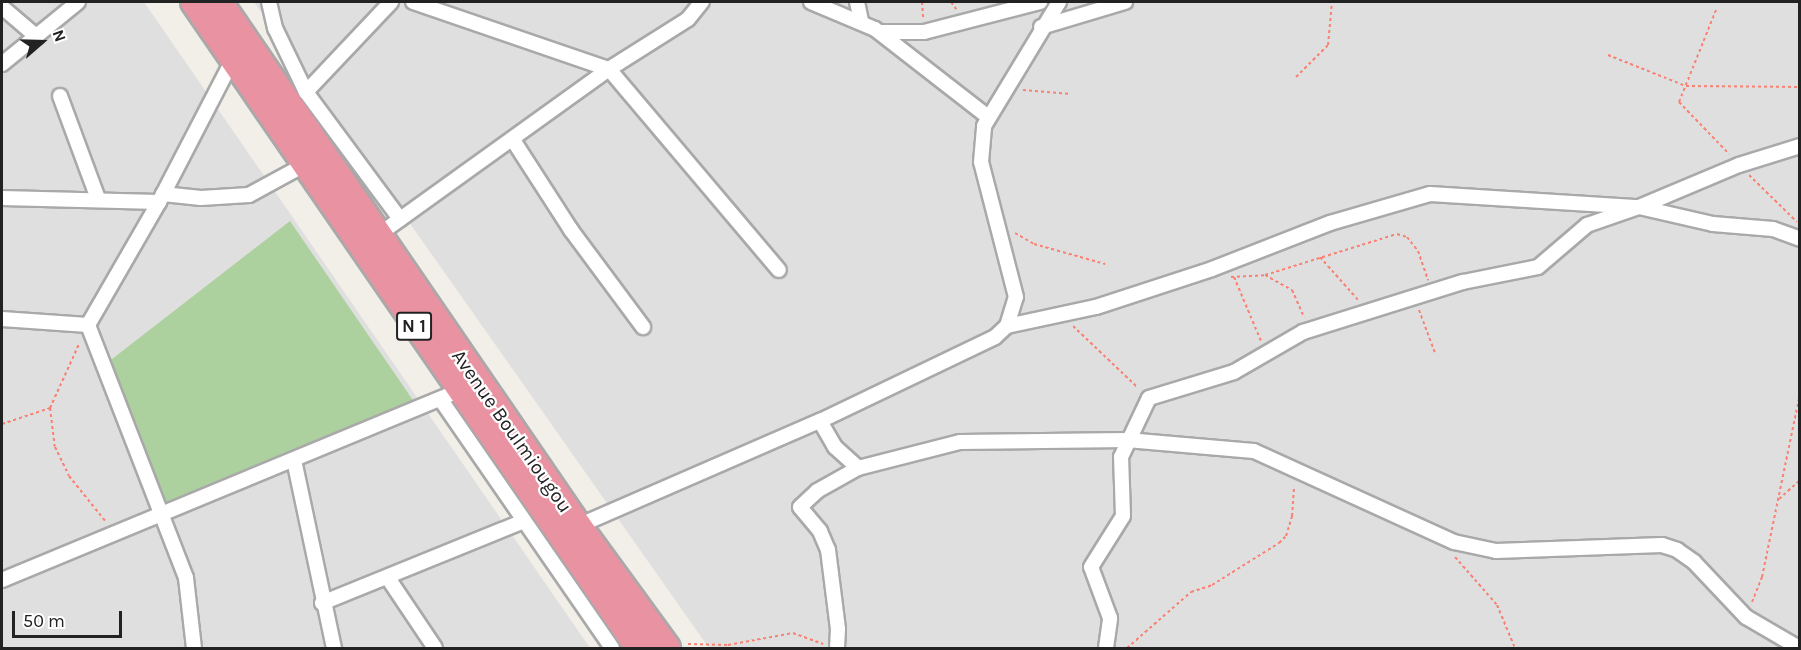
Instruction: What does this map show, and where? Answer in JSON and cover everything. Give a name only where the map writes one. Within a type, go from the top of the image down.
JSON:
[{"type":"highway","name":"Avenue Boulmiougou","points":[[194,2],[304,165],[450,395],[657,647]]},
{"type":"highway","name":"Avenue Boulmiougou","points":[[219,2],[578,526],[657,647]]},
{"type":"street","points":[[2,64],[38,37],[78,2]]},
{"type":"street","points":[[269,2],[274,28],[306,92],[400,219]]},
{"type":"street","points":[[306,92],[391,2]]},
{"type":"street","points":[[412,2],[609,69],[779,270]]},
{"type":"street","points":[[378,235],[609,69],[688,20],[702,2]]},
{"type":"street","points":[[811,2],[861,21],[877,31],[988,117]]},
{"type":"street","points":[[857,2],[861,21]]},
{"type":"street","points":[[877,31],[924,32],[1040,2]]},
{"type":"street","points":[[578,526],[616,513],[820,421],[995,337],[1007,326],[1016,297],[981,162],[988,117],[1041,27],[1059,2]]},
{"type":"street","points":[[1041,27],[1125,2]]},
{"type":"street","points":[[2,7],[38,37]]},
{"type":"street","points":[[88,325],[161,198],[233,59]]},
{"type":"street","points":[[60,96],[98,200]]},
{"type":"street","points":[[513,140],[571,230],[643,327]]},
{"type":"street","points":[[1106,648],[1110,618],[1091,567],[1123,516],[1119,484],[1127,440],[1149,398],[1234,372],[1266,352],[1310,330],[1369,314],[1432,292],[1538,267],[1587,225],[1639,207],[1739,165],[1800,146]]},
{"type":"street","points":[[2,198],[98,200],[249,195],[304,165]]},
{"type":"street","points":[[1007,326],[1062,316],[1212,269],[1330,223],[1430,194],[1639,207],[1713,224],[1767,228],[1800,239]]},
{"type":"street","points":[[2,319],[88,325]]},
{"type":"street","points":[[88,325],[186,578],[193,648]]},
{"type":"street","points":[[2,580],[450,395],[524,521],[612,648]]},
{"type":"street","points":[[820,421],[835,447],[858,468]]},
{"type":"street","points":[[831,647],[838,629],[828,550],[820,531],[800,507],[817,491],[858,468],[960,442],[1127,440],[1254,451],[1454,542],[1496,551],[1662,545],[1677,550],[1694,562],[1746,618],[1799,648]]},
{"type":"street","points":[[294,460],[322,603],[334,648]]},
{"type":"street","points":[[322,603],[524,521]]},
{"type":"street","points":[[388,578],[435,648]]},
{"type":"path","points":[[1296,77],[1328,45],[1332,2]]},
{"type":"path","points":[[1716,10],[1679,102],[1800,224]]},
{"type":"path","points":[[1608,55],[1686,86],[1800,87]]},
{"type":"path","points":[[1005,88],[1071,94]]},
{"type":"path","points":[[994,216],[1034,244],[1105,264]]},
{"type":"path","points":[[1224,278],[1265,275],[1397,234],[1407,237],[1418,251],[1432,292]]},
{"type":"path","points":[[1320,257],[1369,314]]},
{"type":"path","points":[[1265,275],[1292,290],[1310,330]]},
{"type":"path","points":[[1234,277],[1266,352]]},
{"type":"path","points":[[1415,298],[1435,353]]},
{"type":"path","points":[[1062,316],[1149,398]]},
{"type":"path","points":[[88,325],[50,408],[55,447],[69,476],[116,533]]},
{"type":"path","points":[[1746,618],[1762,577],[1800,394]]},
{"type":"path","points":[[2,424],[50,408]]},
{"type":"path","points":[[1778,500],[1800,480]]},
{"type":"path","points":[[1127,648],[1161,623],[1191,592],[1212,585],[1279,543],[1286,536],[1293,516],[1294,488]]},
{"type":"path","points":[[1451,553],[1497,605],[1515,648]]},
{"type":"path","points":[[657,647],[728,645],[793,633],[831,647]]},
{"type":"shaded area","points":[[2,2],[144,2],[590,648],[2,648]]},
{"type":"shaded area","points":[[254,2],[1799,2],[1799,648],[709,648]]},
{"type":"green space","points":[[290,221],[419,409],[163,514],[103,366]]}]
